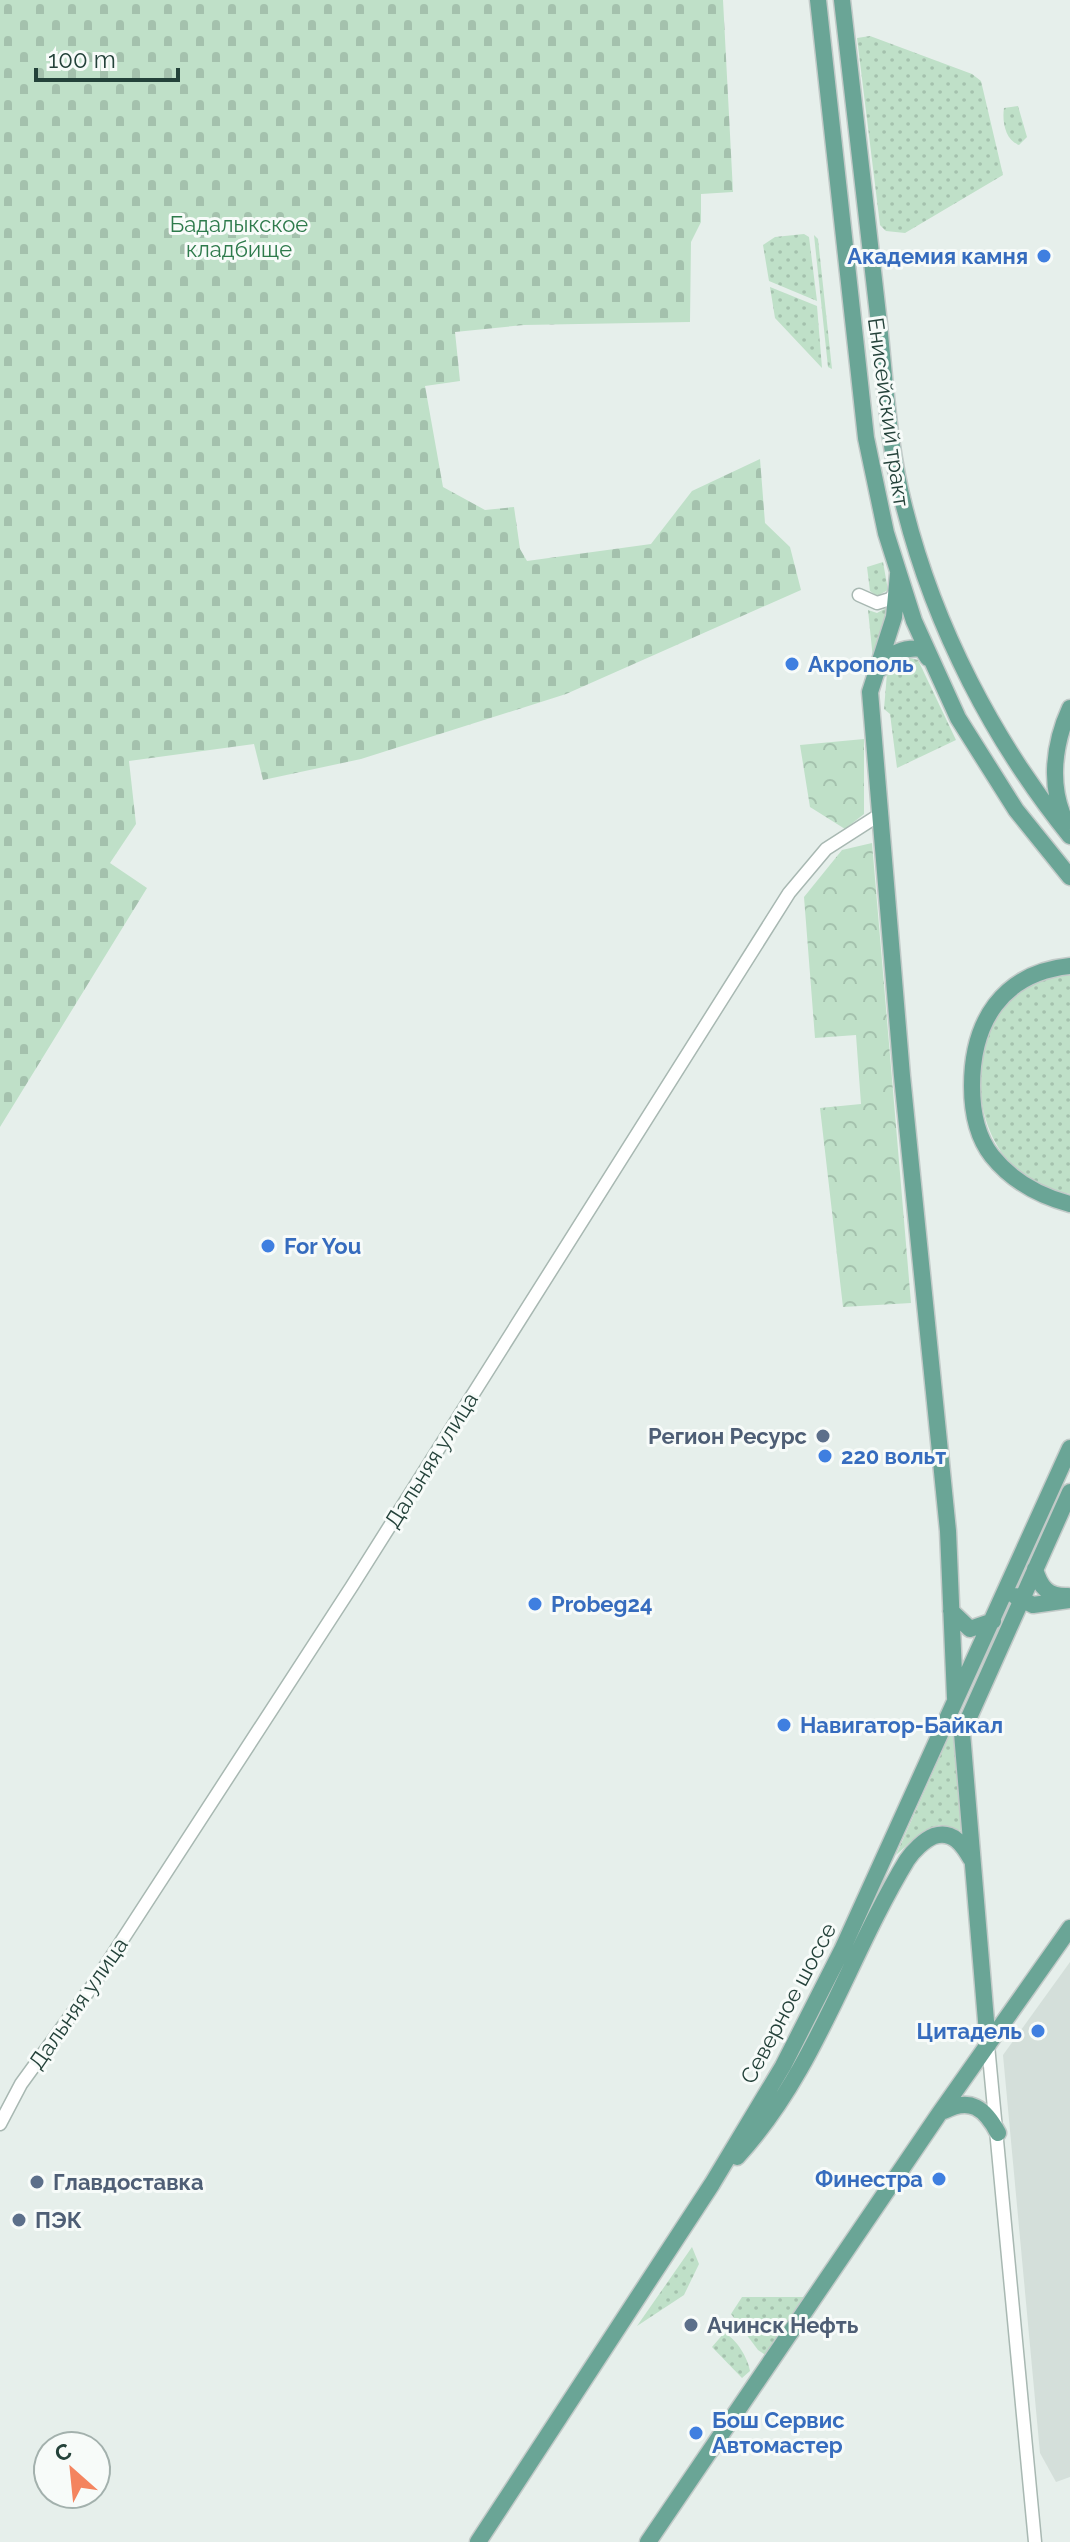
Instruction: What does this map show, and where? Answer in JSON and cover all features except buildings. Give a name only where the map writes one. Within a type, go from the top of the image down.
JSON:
[{"type":"main road","name":"Енисейский тракт","points":[[818,0],[874,487],[898,582],[931,662],[983,763],[1070,877]]},
{"type":"main road","name":"Енисейский тракт","points":[[842,0],[885,385],[905,512],[950,637],[995,728],[1044,804],[1070,836]]},
{"type":"main road","points":[[861,387],[885,385]]},
{"type":"main road","points":[[898,582],[892,625],[870,692],[926,1323],[939,1426],[955,1700]]},
{"type":"main road","points":[[870,692],[884,660],[894,654],[922,649],[931,662]]},
{"type":"main road","points":[[1070,708],[1059,740],[1055,790],[1070,830]]},
{"type":"main road","points":[[1070,966],[1020,982],[998,999],[983,1021],[974,1050],[972,1099],[978,1128],[990,1154],[1028,1188],[1070,1204]]},
{"type":"main road","name":"Северное шоссе","points":[[988,2045],[962,1733],[1070,1448]]},
{"type":"main road","name":"Северное шоссе","points":[[478,2542],[712,2184],[783,2066],[836,1963],[993,1621],[1035,1569],[1070,1492]]},
{"type":"main road","points":[[1035,1569],[1042,1588],[1058,1597],[1070,1598]]},
{"type":"main road","points":[[1014,1596],[1043,1605],[1070,1598]]},
{"type":"main road","points":[[951,1611],[970,1629],[993,1621]]},
{"type":"main road","points":[[712,2184],[754,2138],[791,2079],[846,1983],[908,1858],[933,1836],[946,1835],[955,1838],[972,1861]]},
{"type":"main road","points":[[648,2542],[939,2114],[1070,1928]]},
{"type":"main road","points":[[939,2114],[958,2103],[976,2106],[991,2118],[998,2133]]},
{"type":"street","points":[[859,595],[877,603],[890,599],[898,582]]},
{"type":"street","name":"Дальняя улица","points":[[0,2124],[21,2084],[93,1985],[352,1586],[789,893],[826,849],[879,815]]},
{"type":"street","points":[[988,2045],[1035,2542]]},
{"type":"shaded area","points":[[1070,1962],[1070,2477],[1056,2482],[1040,2453],[1003,2055]]},
{"type":"green space","name":"Бадалыкское кладбище","points":[[0,0],[723,0],[733,192],[701,194],[701,222],[691,242],[690,322],[524,325],[455,332],[460,381],[425,386],[443,487],[485,510],[514,507],[520,549],[527,561],[651,544],[692,491],[760,459],[765,523],[790,547],[801,590],[566,694],[361,759],[263,780],[254,744],[129,761],[136,824],[110,863],[147,888],[0,1127]]},
{"type":"green space","points":[[870,36],[972,74],[981,81],[1003,175],[905,233],[886,231],[880,225],[857,38]]},
{"type":"green space","points":[[1018,106],[1027,137],[1019,145],[1010,139],[1004,119],[1004,108]]},
{"type":"green space","points":[[804,234],[809,237],[817,301],[769,281],[763,245],[775,237]]},
{"type":"green space","points":[[814,235],[818,239],[832,369],[828,367]]},
{"type":"green space","points":[[770,287],[817,306],[822,368],[775,318]]},
{"type":"green space","points":[[883,562],[888,590],[877,596],[870,591],[867,567]]},
{"type":"green space","points":[[886,608],[873,659],[868,610],[877,613]]},
{"type":"green space","points":[[906,657],[918,660],[956,740],[897,768],[890,714],[884,709],[887,673]]},
{"type":"green space","points":[[864,739],[864,814],[845,829],[810,807],[800,745]]},
{"type":"green space","points":[[872,843],[911,1303],[843,1307],[820,1108],[861,1104],[856,1035],[815,1038],[804,897],[842,850]]},
{"type":"green space","points":[[1070,975],[1070,1194],[1031,1181],[1003,1155],[986,1121],[980,1082],[985,1044],[1002,1011],[1030,986]]},
{"type":"green space","points":[[954,1725],[962,1831],[939,1825],[914,1839],[896,1855]]},
{"type":"green space","points":[[692,2247],[699,2264],[684,2295],[637,2326]]},
{"type":"green space","points":[[742,2297],[807,2297],[767,2356],[758,2350],[731,2314]]},
{"type":"green space","points":[[724,2333],[737,2344],[747,2360],[750,2371],[742,2378],[712,2347]]},
{"type":"place","name":"Академия камня","points":[[1044,256]]},
{"type":"place","name":"Акрополь","points":[[792,664]]},
{"type":"place","name":"For You","points":[[268,1246]]},
{"type":"place","name":"Регион Ресурс","points":[[823,1436]]},
{"type":"place","name":"220 вольт","points":[[825,1456]]},
{"type":"place","name":"Probeg24","points":[[535,1604]]},
{"type":"place","name":"Навигатор-Байкал","points":[[784,1725]]},
{"type":"place","name":"Цитадель","points":[[1038,2031]]},
{"type":"place","name":"Финестра","points":[[939,2179]]},
{"type":"place","name":"Главдоставка","points":[[37,2182]]},
{"type":"place","name":"ПЭК","points":[[19,2220]]},
{"type":"place","name":"Ачинск Нефть","points":[[691,2325]]},
{"type":"place","name":"Бош Сервис Автомастер","points":[[696,2433]]}]
